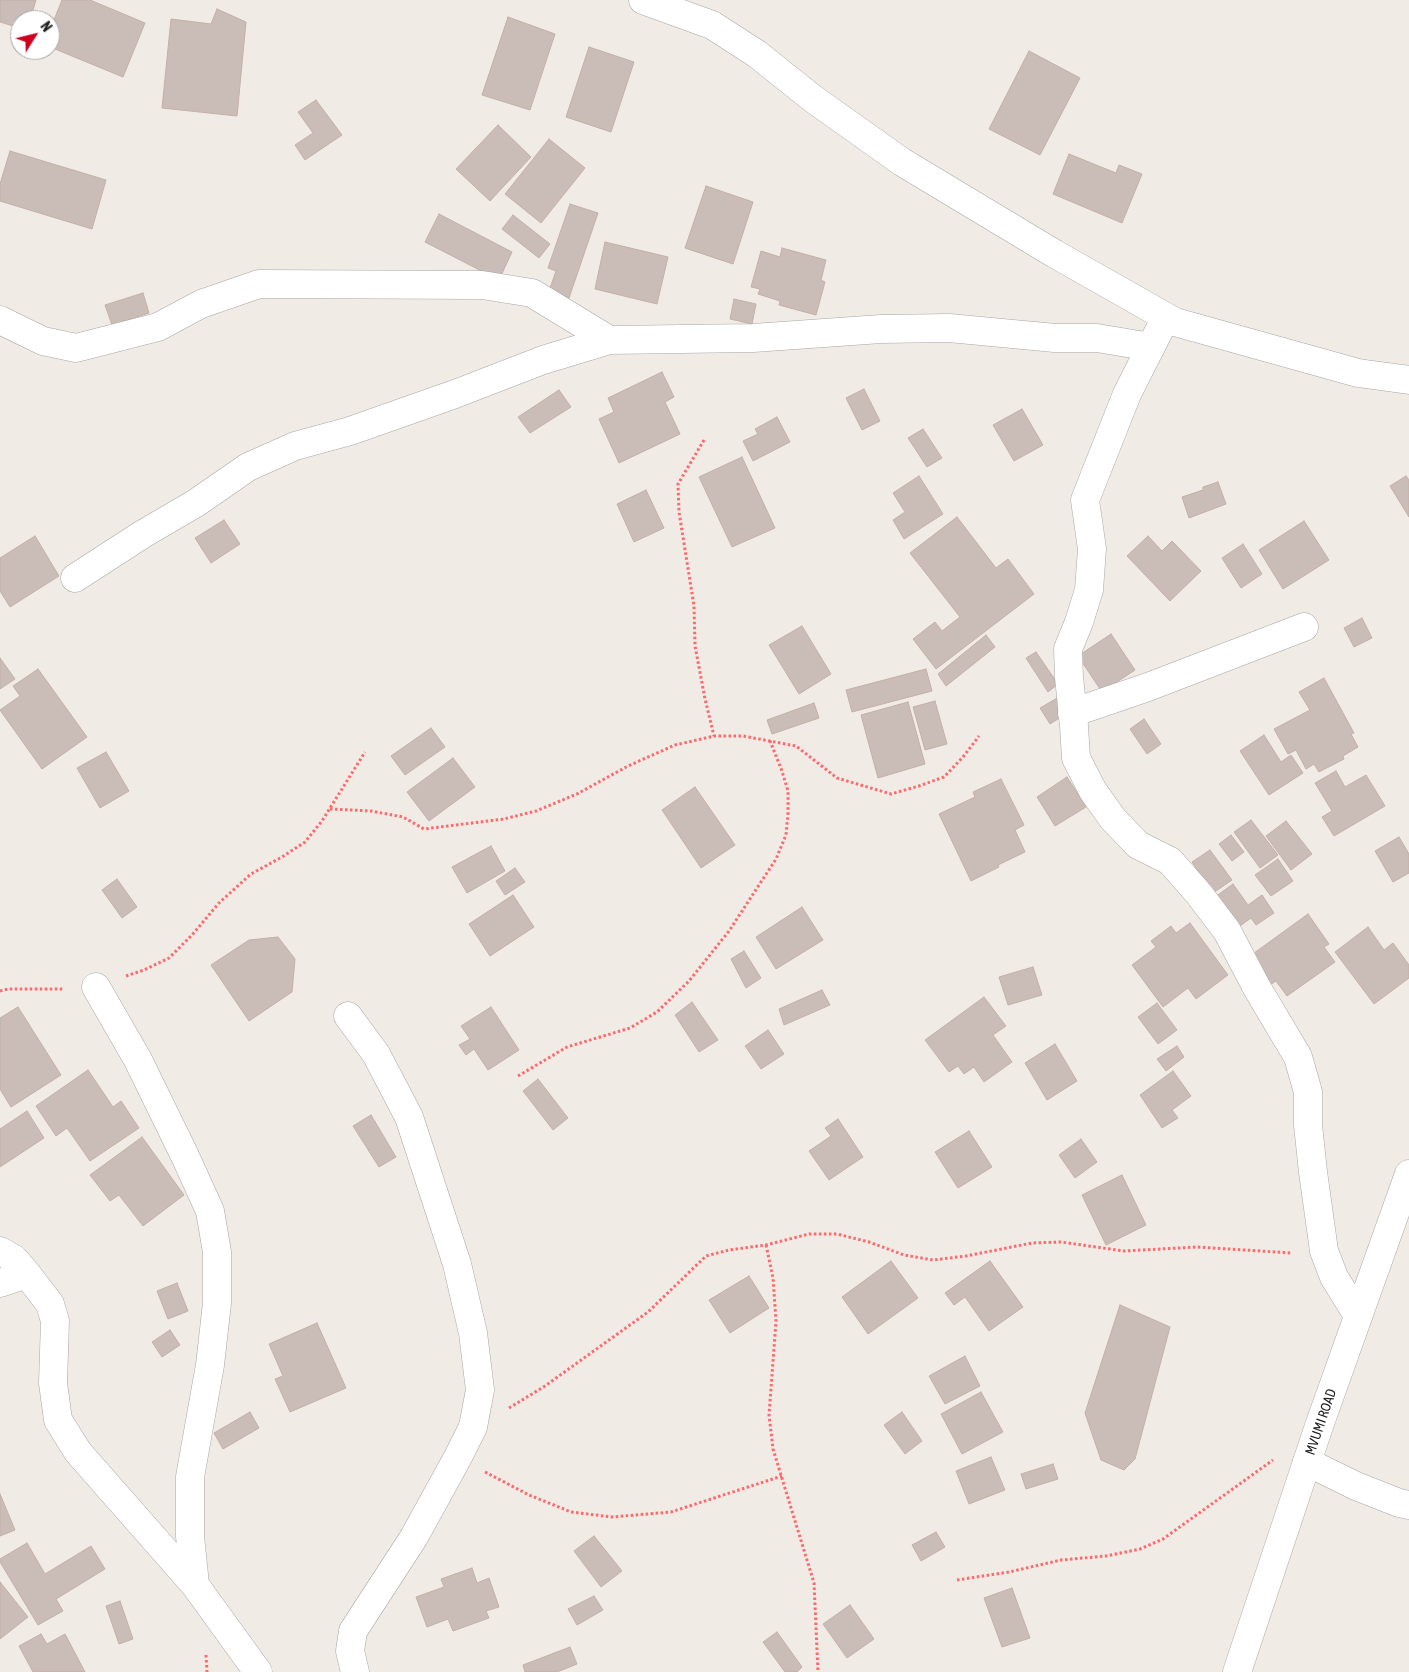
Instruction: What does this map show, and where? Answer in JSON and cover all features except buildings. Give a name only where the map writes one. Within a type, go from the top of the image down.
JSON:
[{"type":"street","points":[[642,0],[712,25],[757,54],[812,98],[902,162],[1055,254],[1175,322],[1358,373],[1409,380]]},
{"type":"street","points":[[0,320],[43,341],[76,348],[158,327],[201,304],[259,284],[482,285],[532,293],[610,340]]},
{"type":"street","points":[[1166,317],[1127,394],[1085,500],[1092,549],[1089,590],[1068,649],[1076,758],[1093,791],[1113,819],[1138,845],[1170,861],[1199,894],[1226,931],[1298,1057],[1308,1092],[1308,1125],[1324,1251],[1334,1277],[1358,1316]]},
{"type":"street","points":[[75,578],[143,534],[196,503],[248,467],[295,446],[350,431],[455,394],[543,360],[610,340],[754,338],[881,329],[949,328],[1055,338],[1097,338],[1151,347]]},
{"type":"street","points":[[1072,713],[1148,687],[1304,626]]},
{"type":"street","points":[[96,987],[138,1060],[185,1156],[210,1211],[217,1252],[217,1303],[210,1365],[190,1477],[190,1536],[195,1584]]},
{"type":"street","points":[[348,1016],[376,1054],[409,1117],[457,1264],[473,1333],[480,1390],[473,1426],[458,1457],[414,1537],[353,1632],[350,1651],[355,1672]]},
{"type":"street","name":"MVUMI ROAD","points":[[1238,1672],[1307,1462],[1409,1174]]},
{"type":"street","points":[[0,1251],[14,1259],[50,1304],[55,1321],[53,1383],[58,1420],[78,1452],[195,1584],[258,1672]]},
{"type":"street","points":[[0,1283],[27,1274]]},
{"type":"street","points":[[1307,1462],[1356,1486],[1409,1505]]},
{"type":"path","points":[[704,440],[678,484],[679,512],[694,606],[695,646],[714,736]]},
{"type":"path","points":[[330,809],[371,811],[403,817],[424,829],[504,819],[536,811],[577,794],[628,766],[675,744],[714,736],[743,736],[796,746],[837,778],[891,794],[944,777],[979,736]]},
{"type":"path","points":[[518,1076],[567,1047],[630,1028],[657,1012],[689,981],[729,931],[776,859],[786,835],[788,791],[769,741]]},
{"type":"path","points":[[0,991],[8,989],[56,990],[96,987],[144,970],[169,958],[192,936],[219,903],[251,874],[305,842],[330,809],[365,752]]},
{"type":"path","points":[[473,1426],[545,1386],[648,1312],[706,1256],[729,1250],[766,1245],[810,1234],[838,1234],[869,1242],[904,1255],[933,1260],[966,1256],[1032,1243],[1062,1242],[1124,1251],[1197,1247],[1292,1253],[1324,1251]]},
{"type":"path","points":[[766,1245],[773,1278],[776,1321],[769,1415],[773,1449],[814,1583],[818,1672]]},
{"type":"path","points":[[957,1580],[1009,1572],[1061,1560],[1106,1556],[1140,1549],[1163,1539],[1280,1454]]},
{"type":"path","points":[[458,1457],[530,1494],[571,1512],[612,1517],[671,1512],[782,1476]]}]
